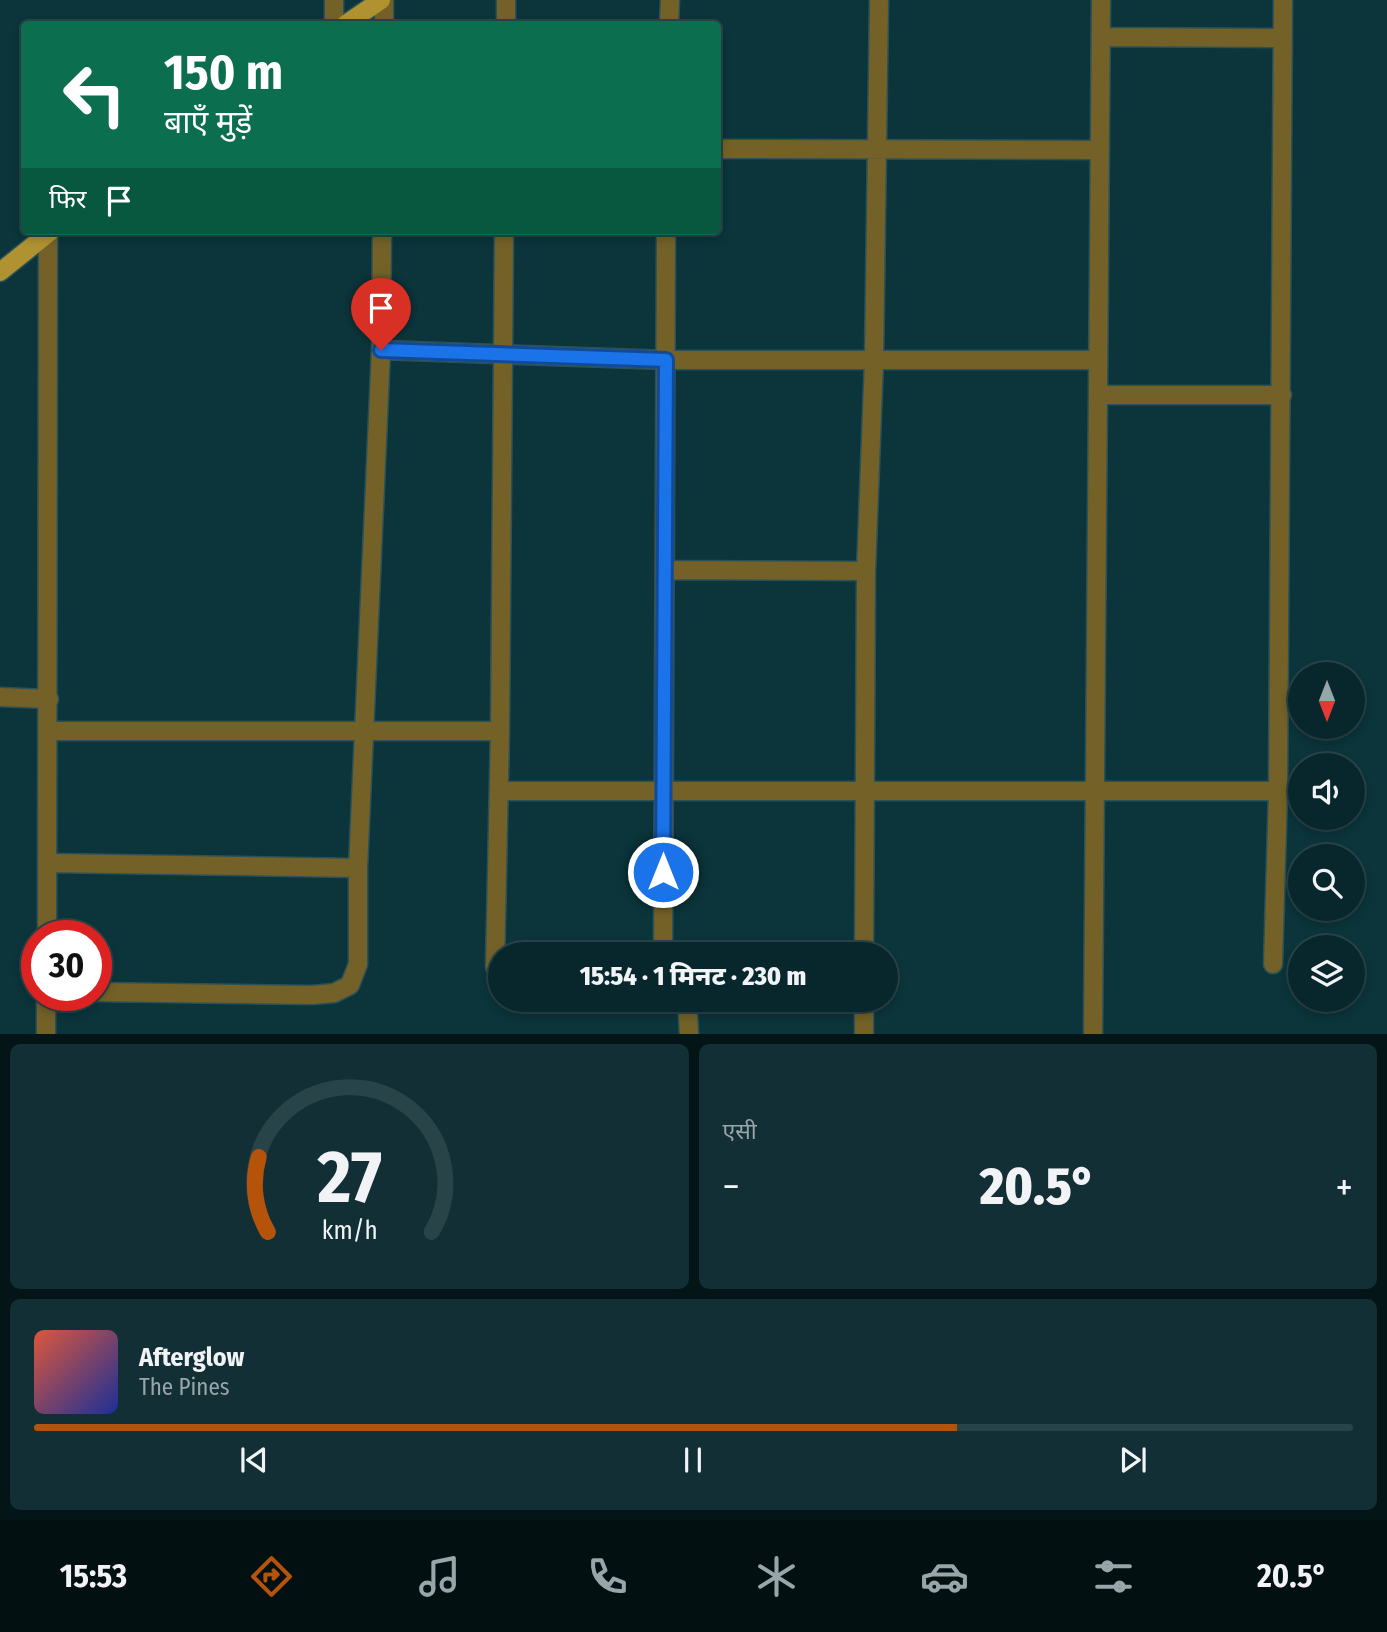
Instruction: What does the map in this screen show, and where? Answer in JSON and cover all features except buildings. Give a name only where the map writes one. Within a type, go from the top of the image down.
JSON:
[{"type":"main road","points":[[351,21],[383,0]]},
{"type":"main road","points":[[0,272],[46,235]]},
{"type":"street","points":[[334,0],[334,21]]},
{"type":"street","points":[[383,0],[384,21]]},
{"type":"street","points":[[506,0],[506,21]]},
{"type":"street","points":[[669,21],[670,0]]},
{"type":"street","points":[[864,942],[866,571],[874,360],[879,0]]},
{"type":"street","points":[[1093,1034],[1101,0]]},
{"type":"street","points":[[1273,964],[1278,791],[1283,0]]},
{"type":"street","points":[[1101,37],[1282,38]]},
{"type":"street","points":[[721,149],[1100,150]]},
{"type":"street","points":[[47,920],[50,235]]},
{"type":"street","points":[[112,992],[334,993],[350,985],[358,964],[358,868],[381,350],[382,235]]},
{"type":"street","points":[[496,942],[504,235]]},
{"type":"street","points":[[663,942],[666,235]]},
{"type":"street","points":[[381,350],[666,360],[1098,360]]},
{"type":"street","points":[[1098,395],[1282,396]]},
{"type":"street","points":[[665,570],[866,571]]},
{"type":"street","points":[[0,697],[48,699]]},
{"type":"street","points":[[48,731],[500,731]]},
{"type":"street","points":[[499,791],[1278,791]]},
{"type":"street","points":[[48,863],[358,868]]},
{"type":"street","points":[[46,1011],[46,1034]]},
{"type":"street","points":[[688,1012],[689,1034]]},
{"type":"street","points":[[864,1012],[864,1034]]},
{"type":"route","points":[[381,350],[666,360],[663,872]]}]
